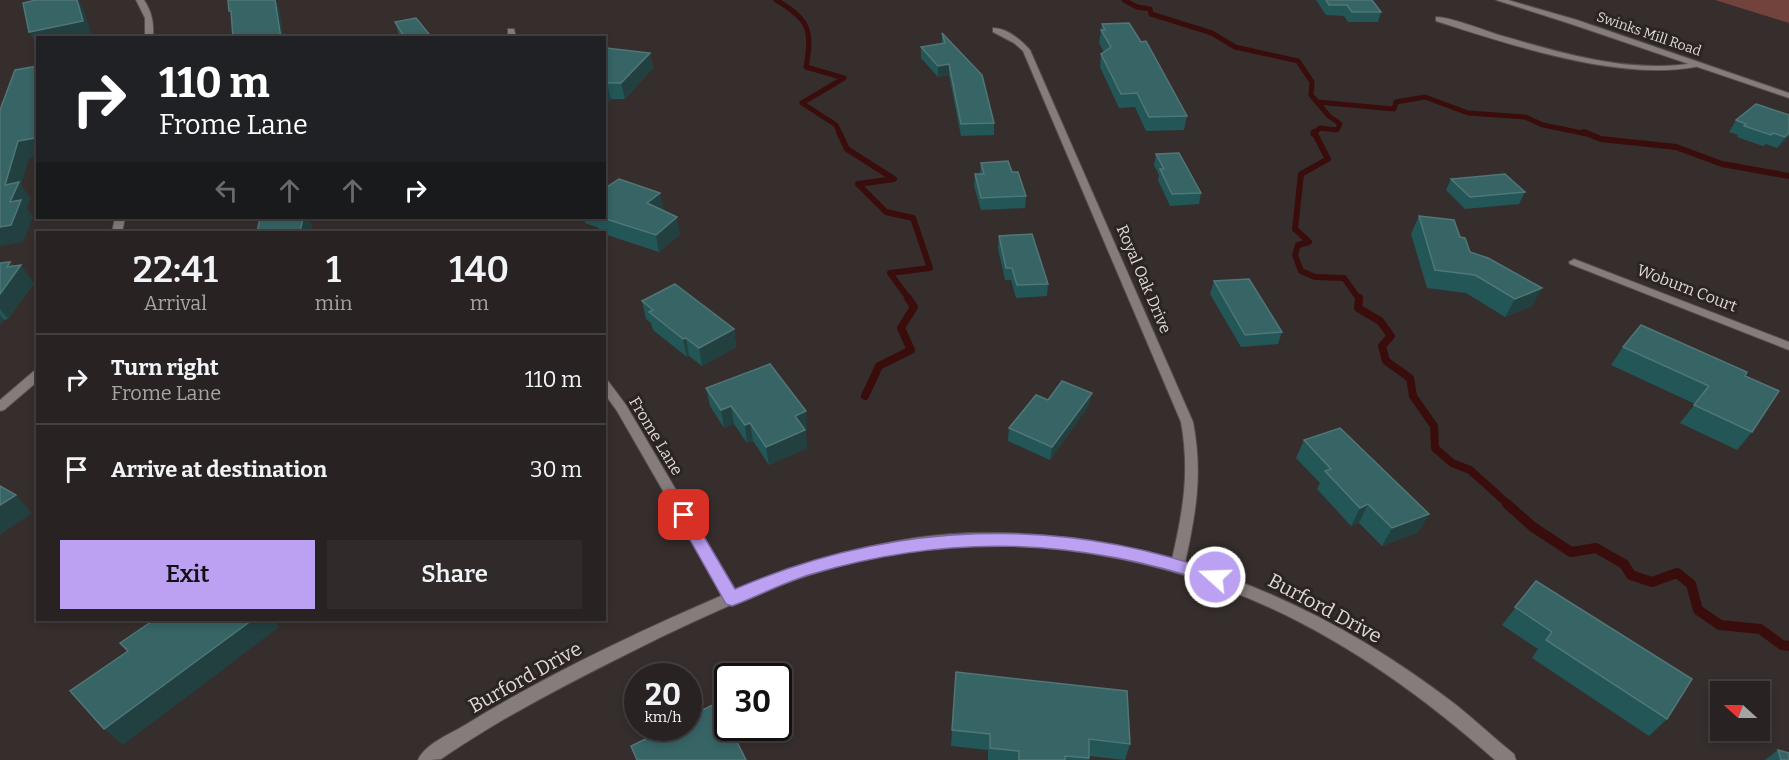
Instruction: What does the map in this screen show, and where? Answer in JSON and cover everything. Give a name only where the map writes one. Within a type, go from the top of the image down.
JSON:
[{"type":"street","points":[[140,0],[146,9],[151,25],[149,36]]},
{"type":"street","name":"Swinks Mill Road","points":[[1500,0],[1574,22],[1789,96]]},
{"type":"street","points":[[1439,19],[1519,44],[1605,63],[1655,70],[1695,65]]},
{"type":"street","name":"Royal Oak Drive","points":[[996,30],[1017,41],[1026,50],[1187,422],[1194,463],[1194,490],[1178,564]]},
{"type":"street","name":"Woburn Court","points":[[1574,262],[1789,346]]},
{"type":"street","points":[[0,407],[36,376]]},
{"type":"street","name":"Frome Lane","points":[[606,387],[622,408],[732,598]]},
{"type":"street","name":"Burford Drive","points":[[426,760],[523,698],[667,626],[771,581],[813,567],[899,546],[1007,538],[1083,545],[1138,554],[1178,564],[1233,584],[1305,617],[1341,637],[1451,711],[1508,760]]},
{"type":"shaded area","points":[[1715,0],[1789,0],[1789,23]]},
{"type":"building","points":[[36,0],[77,0],[83,21],[29,32],[23,3]]},
{"type":"building","points":[[228,0],[275,0],[281,36],[233,36],[231,11],[229,11]]},
{"type":"building","points":[[1326,0],[1372,0],[1381,12],[1352,12],[1347,5],[1329,5]]},
{"type":"building","points":[[416,18],[429,34],[404,36],[395,22]]},
{"type":"building","points":[[1129,23],[1141,42],[1146,41],[1187,116],[1149,117],[1137,93],[1121,94],[1101,54],[1111,47],[1101,30],[1105,30],[1102,24]]},
{"type":"building","points":[[942,33],[982,75],[994,123],[961,124],[949,64],[938,66],[921,47],[945,43]]},
{"type":"building","points":[[606,48],[650,53],[621,83],[607,83]]},
{"type":"building","points":[[36,66],[36,136],[35,138],[18,141],[5,185],[19,182],[10,202],[21,200],[11,225],[0,227],[0,110],[15,70]]},
{"type":"building","points":[[1756,104],[1789,115],[1789,133],[1785,137],[1744,126],[1746,124],[1736,120]]},
{"type":"building","points":[[1179,153],[1201,193],[1172,194],[1160,169],[1164,169],[1156,154]]},
{"type":"building","points":[[1008,161],[1012,172],[1018,172],[1026,196],[981,198],[975,174],[984,174],[981,163]]},
{"type":"building","points":[[1505,174],[1525,192],[1470,197],[1451,179]]},
{"type":"building","points":[[619,179],[660,193],[647,203],[677,217],[656,235],[606,219],[606,188]]},
{"type":"building","points":[[1419,216],[1454,220],[1460,237],[1465,238],[1470,252],[1488,258],[1542,288],[1515,299],[1475,275],[1435,270]]},
{"type":"building","points":[[260,219],[303,219],[300,231],[257,231]]},
{"type":"building","points":[[1032,234],[1048,284],[1017,285],[1012,268],[1006,268],[999,236]]},
{"type":"building","points":[[10,262],[7,267],[21,265],[0,294],[0,263]]},
{"type":"building","points":[[1249,279],[1282,332],[1245,335],[1214,281]]},
{"type":"building","points":[[675,284],[734,329],[699,348],[686,338],[683,339],[649,312],[653,310],[642,301]]},
{"type":"building","points":[[1641,325],[1747,372],[1745,376],[1779,391],[1752,432],[1694,405],[1709,386],[1623,347]]},
{"type":"building","points":[[770,364],[806,411],[795,416],[805,430],[766,447],[750,423],[745,425],[731,406],[721,410],[706,388]]},
{"type":"building","points":[[1062,381],[1092,393],[1052,447],[1009,428],[1036,395],[1048,400]]},
{"type":"building","points":[[1340,428],[1429,514],[1392,528],[1368,504],[1360,508],[1325,471],[1331,469],[1304,440]]},
{"type":"building","points":[[0,486],[16,495],[0,505]]},
{"type":"building","points":[[1536,581],[1692,679],[1667,719],[1546,640],[1552,632],[1515,607]]},
{"type":"building","points":[[153,621],[251,621],[104,729],[70,691],[128,651],[120,643]]},
{"type":"building","points":[[956,672],[1127,691],[1130,744],[1089,739],[1089,758],[1065,756],[1065,760],[1019,760],[1019,751],[990,748],[990,734],[952,730]]},
{"type":"building","points":[[714,704],[714,741],[736,741],[746,760],[637,760],[631,746],[641,741],[702,741],[702,710]]},
{"type":"building","points":[[1778,750],[1789,753],[1789,760],[1781,760]]},
{"type":"waterway","points":[[776,0],[796,13],[806,27],[809,44],[806,67],[844,78],[802,103],[836,125],[840,134]]},
{"type":"waterway","points":[[1124,0],[1137,7],[1150,9],[1151,14],[1212,33],[1235,47],[1298,61],[1312,82],[1311,95],[1317,102]]},
{"type":"waterway","points":[[1317,102],[1394,109],[1396,102],[1425,97],[1468,113],[1525,117],[1543,125],[1587,134]]},
{"type":"waterway","points":[[1314,133],[1320,128],[1337,130],[1340,124],[1329,116],[1317,102]]},
{"type":"waterway","points":[[839,132],[847,149],[894,179],[858,184],[886,212],[913,218],[930,268],[890,273],[909,299]]},
{"type":"waterway","points":[[1584,132],[1601,139],[1676,147],[1722,164],[1789,176]]},
{"type":"waterway","points":[[1314,133],[1328,159],[1301,174],[1295,229],[1309,242],[1298,245],[1295,255],[1301,271],[1315,277],[1344,278],[1359,299]]},
{"type":"waterway","points":[[865,396],[879,366],[911,350],[901,328],[914,307],[908,298]]},
{"type":"waterway","points":[[1359,299],[1358,308],[1380,321],[1391,336],[1382,346],[1386,361],[1410,378],[1413,396],[1434,426],[1435,448],[1452,463],[1470,470],[1509,505]]},
{"type":"waterway","points":[[1507,504],[1533,527],[1571,552],[1596,548],[1624,564],[1631,575],[1652,582],[1677,573],[1691,584],[1698,610],[1720,625],[1760,629],[1782,645],[1789,646]]},
{"type":"route","points":[[684,515],[732,598],[771,581],[813,567],[899,546],[960,540],[1007,538],[1083,545],[1138,554],[1178,564],[1215,577]]}]
